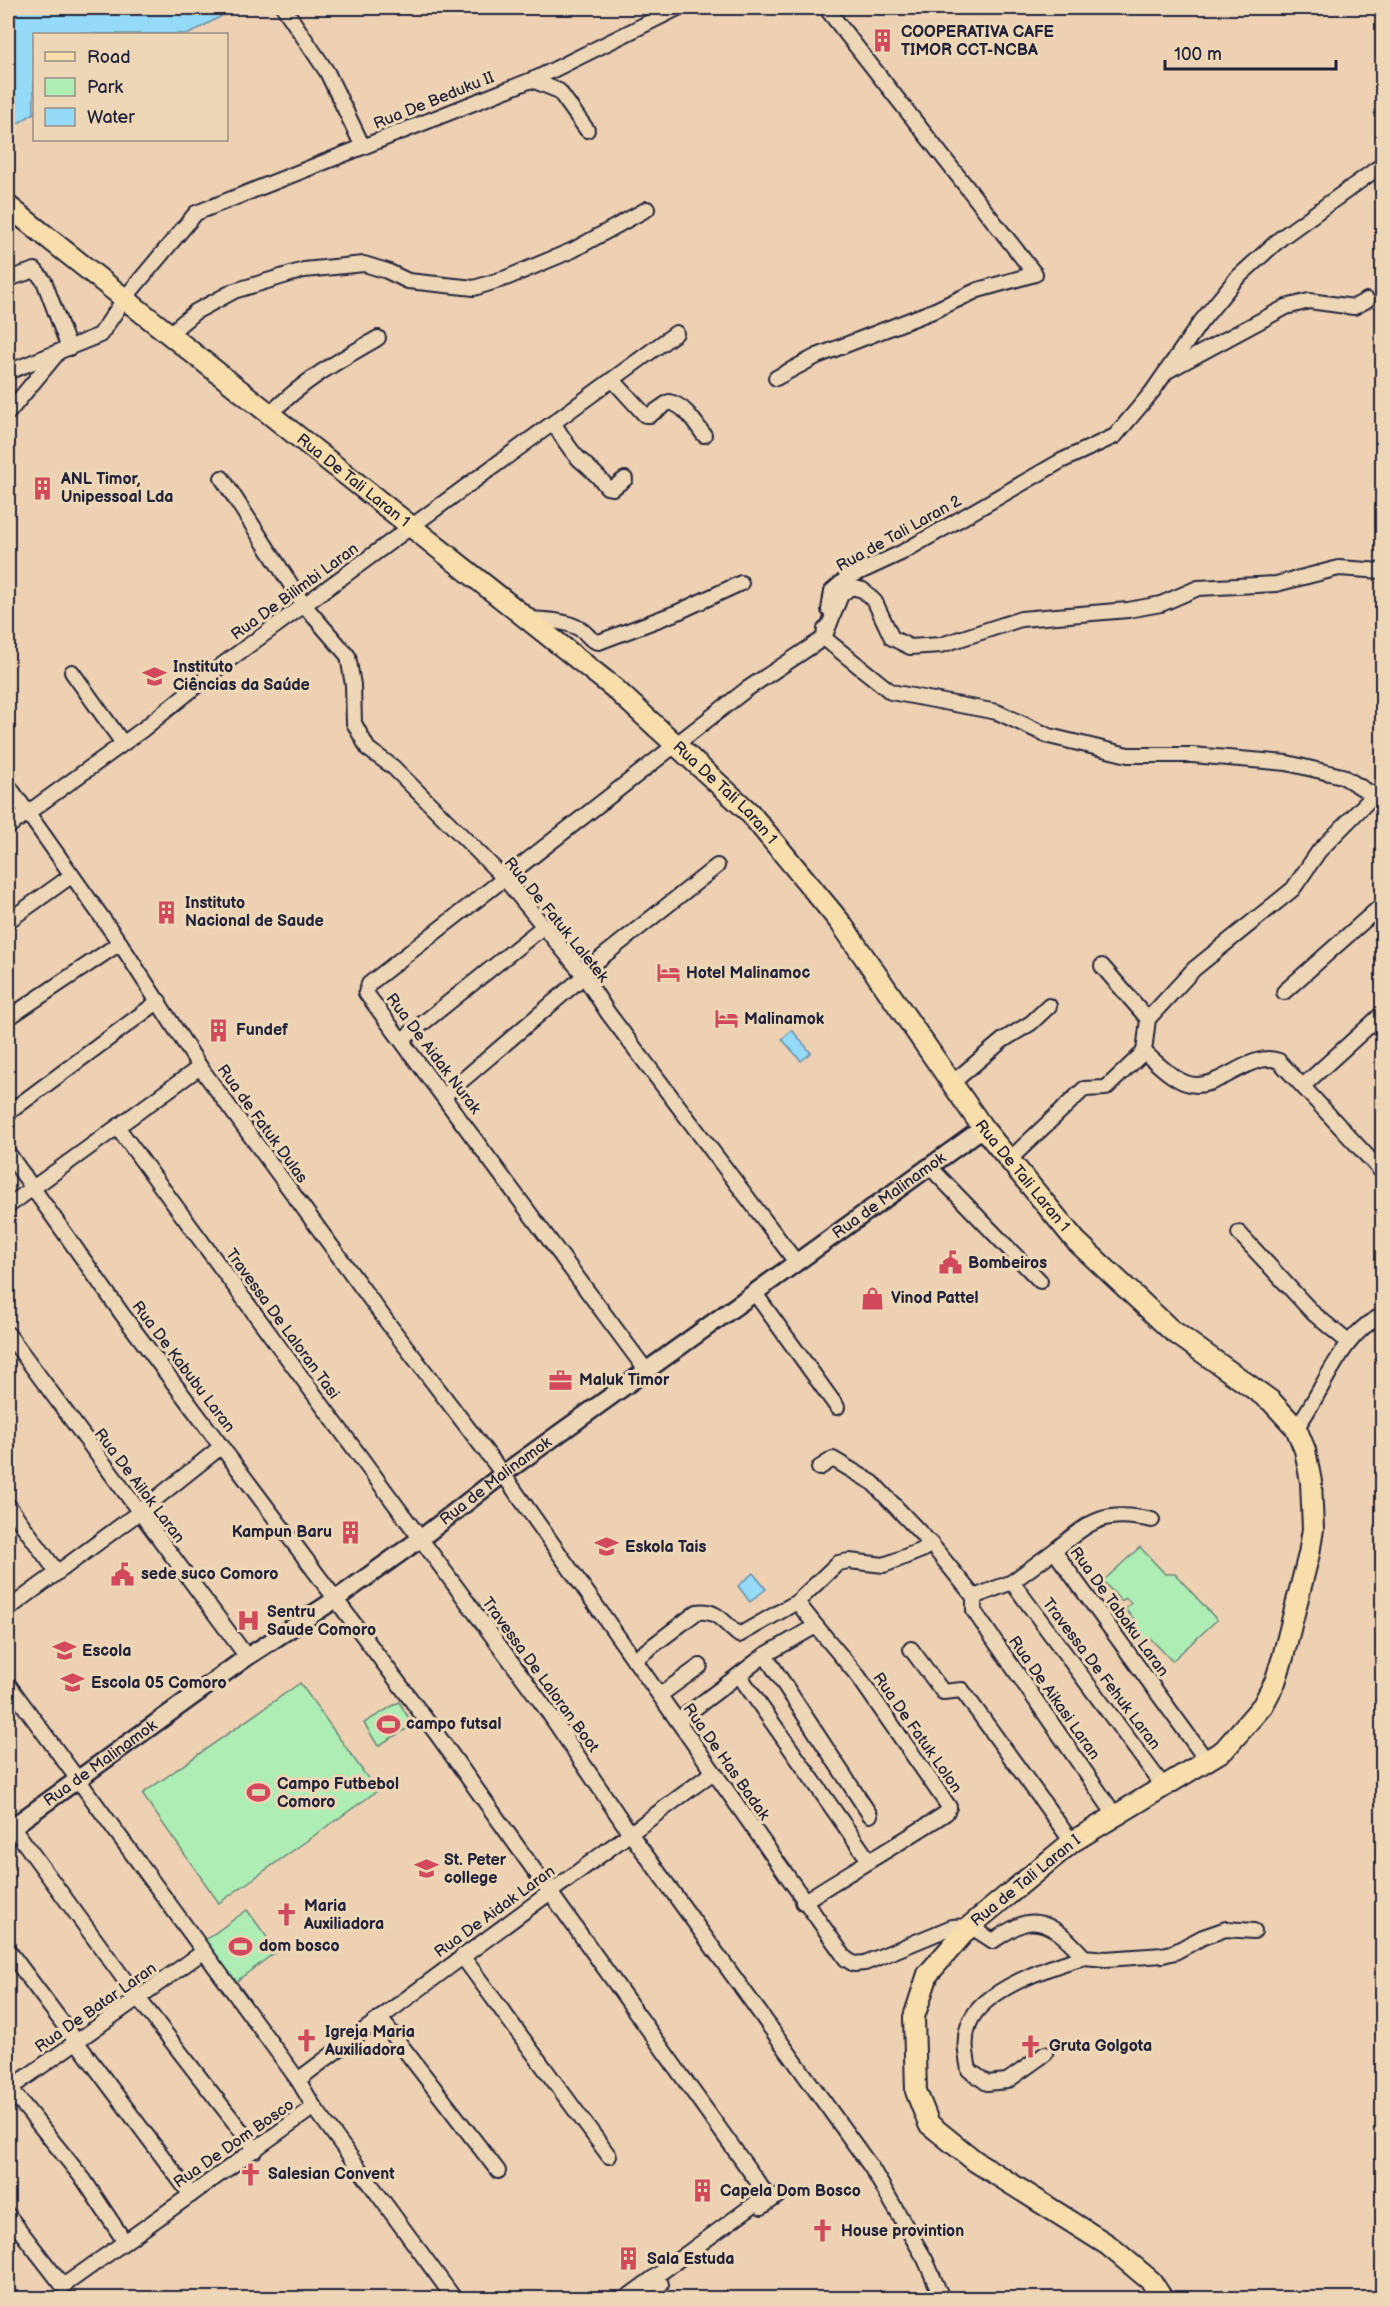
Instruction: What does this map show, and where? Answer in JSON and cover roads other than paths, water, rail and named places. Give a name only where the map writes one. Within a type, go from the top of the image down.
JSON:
[{"type":"main road","name":"Rua De Tali Laran 1","points":[[8,206],[410,529],[612,687],[749,812],[840,922],[983,1128],[1076,1241],[1153,1315],[1271,1401],[1296,1428]]},
{"type":"main road","name":"Rua de Tali Laran I","points":[[1162,2298],[1151,2281],[1126,2259],[975,2161],[942,2136],[923,2114],[914,2074],[914,2017],[928,1974],[970,1926],[1072,1842],[1224,1750],[1263,1705],[1275,1682],[1283,1657],[1309,1554],[1313,1528],[1311,1482],[1305,1450],[1296,1428]]},
{"type":"street","points":[[284,8],[327,72],[363,147]]},
{"type":"street","name":"Rua De Beduku II","points":[[125,298],[196,213],[532,80],[678,8]]},
{"type":"street","points":[[776,378],[817,356],[933,311],[978,290],[1035,274],[826,8]]},
{"type":"street","points":[[532,80],[559,91],[587,129]]},
{"type":"street","name":"Rua de Tali Laran 2","points":[[824,638],[832,591],[847,578],[901,553],[1061,461],[1115,436],[1236,279],[1281,238],[1383,165]]},
{"type":"street","points":[[169,334],[195,312],[234,291],[304,270],[364,264],[408,281],[474,288],[506,278],[573,250],[647,209]]},
{"type":"street","points":[[8,279],[35,270],[44,281],[63,350]]},
{"type":"street","points":[[8,372],[100,335],[125,298]]},
{"type":"street","points":[[1165,373],[1286,307],[1309,302],[1354,307],[1367,300]]},
{"type":"street","name":"Rua De Bilimbi Laran","points":[[28,814],[304,605],[676,333]]},
{"type":"street","points":[[269,415],[294,389],[378,338]]},
{"type":"street","points":[[8,413],[63,350]]},
{"type":"street","points":[[613,380],[645,415],[650,416],[669,402],[676,403],[690,416],[704,435]]},
{"type":"street","points":[[554,424],[569,447],[581,461],[595,470],[607,487],[613,488],[625,479]]},
{"type":"street","name":"Rua De Fatuk Laletek","points":[[222,478],[304,605],[348,656],[353,685],[354,723],[364,743],[393,766],[505,879],[583,974],[615,1022],[796,1262]]},
{"type":"street","points":[[1010,1159],[1084,1089],[1106,1088],[1144,1052],[1148,1019],[1194,969],[1293,889],[1319,851],[1379,797],[1342,776],[1287,763],[1192,754],[1128,755],[1049,736],[997,712],[891,692],[824,638],[841,595],[851,587],[863,590],[875,602],[892,638],[910,647],[941,645],[1021,619],[1161,604],[1198,588],[1276,584],[1339,568],[1383,572]]},
{"type":"street","points":[[525,619],[558,621],[580,629],[593,642],[599,642],[678,612],[741,583]]},
{"type":"street","name":"Rua De Aidak Nurak","points":[[646,1370],[366,993],[366,988],[747,689],[824,638]]},
{"type":"street","points":[[72,672],[122,742]]},
{"type":"street","name":"Rua de Fatuk Dulas","points":[[8,785],[120,943],[200,1067],[387,1322],[503,1474]]},
{"type":"street","points":[[8,827],[28,814]]},
{"type":"street","points":[[444,1096],[583,974],[717,866]]},
{"type":"street","points":[[8,921],[71,876]]},
{"type":"street","points":[[1284,992],[1383,905]]},
{"type":"street","points":[[402,1040],[544,926]]},
{"type":"street","points":[[8,1018],[120,943]]},
{"type":"street","points":[[1102,966],[1148,1019]]},
{"type":"street","points":[[8,1113],[159,1001]]},
{"type":"street","points":[[952,1083],[1003,1040],[1031,1023],[1049,1006]]},
{"type":"street","points":[[1304,1085],[1383,1014]]},
{"type":"street","points":[[1144,1052],[1180,1081],[1191,1085],[1220,1078],[1259,1059],[1270,1057],[1279,1061],[1304,1085],[1383,1172]]},
{"type":"street","points":[[8,1206],[200,1067]]},
{"type":"street","name":"Travessa De Laloran Tasi","points":[[118,1128],[420,1539]]},
{"type":"street","name":"Rua de Malinamok","points":[[10,1828],[77,1777],[247,1657],[336,1599],[420,1539],[503,1474],[983,1128]]},
{"type":"street","name":"Rua De Kabubu Laran","points":[[8,1153],[122,1314],[436,1733],[767,2195],[626,2298]]},
{"type":"street","points":[[929,1166],[1040,1281]]},
{"type":"street","points":[[1239,1233],[1313,1313],[1348,1342]]},
{"type":"street","points":[[754,1292],[837,1407]]},
{"type":"street","points":[[1296,1428],[1310,1410],[1348,1342],[1373,1319],[1383,1316]]},
{"type":"street","name":"Rua De Ailok Laran","points":[[8,1334],[138,1513],[247,1657]]},
{"type":"street","points":[[8,1609],[138,1513],[222,1446]]},
{"type":"street","points":[[819,1468],[833,1459],[873,1483],[931,1544],[974,1597]]},
{"type":"street","name":"Rua De Has Badak","points":[[503,1474],[803,1902],[846,1959],[854,1964],[893,1953],[952,1927],[970,1926]]},
{"type":"street","points":[[8,1505],[57,1572]]},
{"type":"street","points":[[1054,1551],[1095,1520],[1129,1515],[1152,1521]]},
{"type":"street","name":"Travessa De Laloran Boot","points":[[420,1539],[546,1709],[630,1833],[871,2167],[925,2259],[942,2298]]},
{"type":"street","points":[[634,1660],[698,1612],[707,1611],[717,1614],[739,1635],[797,1602],[838,1563],[849,1561],[884,1565],[922,1550],[931,1544]]},
{"type":"street","name":"Rua De Tabaku Laran","points":[[974,1597],[1012,1581],[1054,1551],[1207,1761]]},
{"type":"street","name":"Travessa De Fehuk Laran","points":[[1012,1581],[1164,1787]]},
{"type":"street","name":"Rua De Aikasi Laran","points":[[974,1597],[975,1611],[1115,1815]]},
{"type":"street","points":[[678,1721],[765,1655],[816,1626],[797,1602]]},
{"type":"street","name":"Rua De Fatuk Lolon","points":[[803,1902],[868,1859],[892,1849],[946,1813],[949,1806],[858,1676],[816,1626]]},
{"type":"street","points":[[911,1649],[943,1692],[962,1690],[1072,1842]]},
{"type":"street","points":[[765,1655],[870,1815]]},
{"type":"street","points":[[660,1695],[700,1666]]},
{"type":"street","points":[[739,1675],[868,1859]]},
{"type":"street","name":"Rua De Dom Bosco","points":[[8,1684],[298,2080],[314,2108],[63,2286],[8,2215]]},
{"type":"street","name":"Rua De Aidak Laran","points":[[298,2080],[462,1956],[712,1773]]},
{"type":"street","points":[[10,1828],[256,2150]]},
{"type":"street","points":[[970,1926],[993,1941],[1024,1923],[1044,1925],[1067,1937],[1084,1957]]},
{"type":"street","points":[[1045,2054],[1006,2081],[987,2084],[969,2070],[964,2046],[970,2022],[994,1996],[1023,1979],[1084,1957],[1106,1959],[1163,1955],[1175,1952],[1203,1937],[1226,1929],[1254,1931]]},
{"type":"street","points":[[8,1950],[191,2195]]},
{"type":"street","name":"Rua De Batar Laran","points":[[8,2088],[203,1953]]},
{"type":"street","points":[[462,1956],[609,2156]]},
{"type":"street","points":[[380,2018],[498,2170]]},
{"type":"street","points":[[8,2088],[84,2180],[125,2242]]},
{"type":"street","points":[[314,2108],[454,2298]]},
{"type":"street","points":[[642,2298],[782,2193]]},
{"type":"water","points":[[8,8],[236,8],[191,33],[33,33],[33,114],[8,130]]},
{"type":"water","points":[[792,1030],[811,1053],[801,1061],[782,1039]]},
{"type":"water","points":[[753,1573],[766,1589],[750,1602],[738,1586]]},
{"type":"place","name":"COOPERATIVA CAFE TIMOR CCT-NCBA","points":[[883,41]]},
{"type":"place","name":"ANL Timor, Unipessoal Lda","points":[[43,488]]},
{"type":"place","name":"Instituto Ciências da Saúde","points":[[155,676]]},
{"type":"place","name":"Instituto Nacional de Saude","points":[[167,912]]},
{"type":"place","name":"Hotel Malinamoc","points":[[668,973]]},
{"type":"place","name":"Malinamok","points":[[726,1019]]},
{"type":"place","name":"Fundef","points":[[218,1030]]},
{"type":"place","name":"Bombeiros","points":[[950,1263]]},
{"type":"place","name":"Vinod Pattel","points":[[873,1298]]},
{"type":"place","name":"Maluk Timor","points":[[561,1380]]},
{"type":"place","name":"Kampun Baru","points":[[350,1532]]},
{"type":"place","name":"Eskola Tais","points":[[607,1547]]},
{"type":"place","name":"sede suco Comoro","points":[[123,1574]]},
{"type":"place","name":"Sentru Saude Comoro","points":[[249,1621]]},
{"type":"place","name":"Escola","points":[[64,1651]]},
{"type":"place","name":"Escola 05 Comoro","points":[[73,1683]]},
{"type":"place","name":"campo futsal","points":[[388,1724]]},
{"type":"place","name":"Campo Futbebol Comoro","points":[[259,1793]]},
{"type":"place","name":"St. Peter college","points":[[426,1869]]},
{"type":"place","name":"Maria Auxiliadora","points":[[286,1915]]},
{"type":"place","name":"dom bosco","points":[[241,1946]]},
{"type":"place","name":"Igreja Maria Auxiliadora","points":[[307,2041]]},
{"type":"place","name":"Gruta Golgota","points":[[1031,2046]]},
{"type":"place","name":"Salesian Convent","points":[[250,2174]]},
{"type":"place","name":"Capela Dom Bosco","points":[[702,2191]]},
{"type":"place","name":"House provintion","points":[[823,2231]]},
{"type":"place","name":"Sala Estuda","points":[[629,2259]]}]
